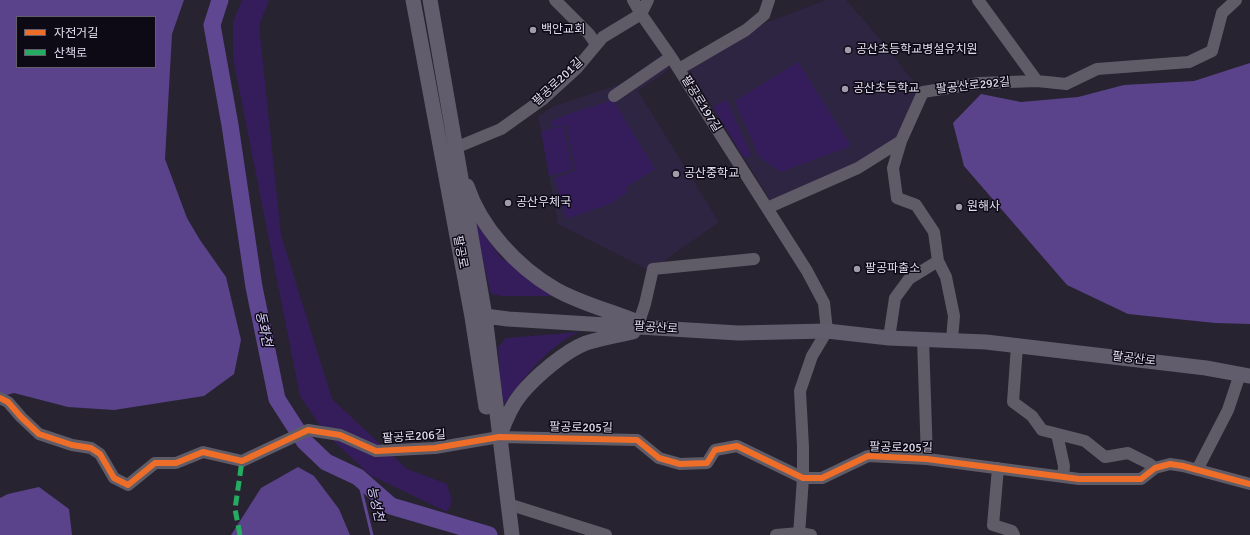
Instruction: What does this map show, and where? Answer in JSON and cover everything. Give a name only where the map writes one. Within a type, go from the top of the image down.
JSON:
[{"type":"main road","name":"팔공로","points":[[413,0],[478,316]]},
{"type":"main road","name":"팔공로","points":[[430,0],[455,148],[495,438],[508,504],[512,535]]},
{"type":"main road","points":[[455,148],[470,195],[492,233],[508,252],[527,270],[555,289],[587,303],[646,325]]},
{"type":"main road","name":"팔공산로","points":[[478,316],[508,319],[646,325],[738,333],[827,331],[889,338],[986,342],[1199,367],[1245,375]]},
{"type":"main road","points":[[495,438],[520,395],[560,359],[585,344],[646,325]]},
{"type":"street","points":[[555,0],[589,34],[596,44]]},
{"type":"street","name":"팔공로197길","points":[[633,0],[679,69],[810,275],[824,303],[827,331]]},
{"type":"street","points":[[641,14],[648,0]]},
{"type":"street","points":[[679,69],[746,30],[764,15],[769,0]]},
{"type":"street","points":[[978,0],[1037,81]]},
{"type":"street","name":"팔공산로292길","points":[[952,340],[954,316],[946,276],[938,261],[934,232],[916,205],[897,198],[893,168],[901,141],[922,92],[980,83],[1037,81],[1066,84],[1098,69],[1189,62],[1212,51],[1222,13],[1236,0]]},
{"type":"street","name":"팔공로201길","points":[[455,148],[501,129],[543,99],[577,68],[596,44],[604,37],[641,14]]},
{"type":"street","points":[[614,96],[671,57]]},
{"type":"street","points":[[768,208],[858,168],[901,141]]},
{"type":"street","points":[[646,325],[645,304],[654,268],[754,259]]},
{"type":"street","points":[[889,338],[895,298],[909,279],[938,261]]},
{"type":"street","points":[[799,534],[803,478],[800,391],[812,356],[827,331]]},
{"type":"street","points":[[923,339],[928,458]]},
{"type":"street","points":[[1017,346],[1013,402],[1032,416],[1042,430],[1085,441],[1105,457],[1128,453],[1155,468]]},
{"type":"street","points":[[1197,470],[1245,375]]},
{"type":"street","name":"팔공로206길","points":[[0,398],[8,402],[39,434],[72,444],[92,448],[100,454],[114,478],[128,485],[155,463],[176,464],[203,452],[242,461],[308,430],[340,435],[376,451],[436,448],[495,438]]},
{"type":"street","points":[[1057,434],[1064,466],[1063,477]]},
{"type":"street","name":"팔공로205길","points":[[495,438],[637,440],[658,458],[680,464],[707,463],[715,450],[737,446],[803,478],[822,478],[868,456],[928,458],[1080,479],[1141,478],[1155,468],[1170,464],[1250,484]]},
{"type":"street","points":[[998,468],[994,525],[1012,531],[1014,535]]},
{"type":"street","points":[[508,504],[606,535]]},
{"type":"street","points":[[776,535],[811,535]]},
{"type":"shaded area","points":[[0,0],[184,0],[172,34],[165,159],[187,218],[200,240],[226,277],[241,340],[234,374],[204,396],[114,410],[68,407],[14,393],[0,397]]},
{"type":"shaded area","points":[[242,0],[269,0],[259,26],[281,235],[332,399],[407,469],[447,484],[452,502],[447,512],[370,475],[325,433],[300,396],[233,58],[233,22]]},
{"type":"shaded area","points":[[826,0],[846,0],[882,41],[922,92],[901,141],[774,206],[777,211],[686,65],[760,25]]},
{"type":"shaded area","points":[[661,55],[670,69],[638,91],[719,222],[650,271],[558,224],[538,116],[554,106],[621,84]]},
{"type":"shaded area","points":[[798,62],[851,146],[781,172],[759,157],[735,101]]},
{"type":"shaded area","points":[[1250,63],[1250,324],[1215,323],[1128,314],[1067,285],[964,166],[953,123],[981,94],[1021,102],[1078,97],[1124,85],[1194,81]]},
{"type":"shaded area","points":[[613,100],[655,169],[626,187],[627,192],[610,204],[566,219],[555,178],[575,171],[567,125],[551,127],[551,121]]},
{"type":"shaded area","points":[[727,100],[751,155],[744,158],[713,107]]},
{"type":"shaded area","points":[[564,126],[572,170],[549,176],[541,131]]},
{"type":"shaded area","points":[[473,219],[501,258],[542,280],[554,296],[501,296],[491,294]]},
{"type":"shaded area","points":[[579,332],[556,346],[536,364],[502,407],[498,347],[506,338]]},
{"type":"shaded area","points":[[298,467],[314,476],[339,509],[350,535],[231,535],[261,488]]},
{"type":"shaded area","points":[[39,487],[69,509],[72,535],[0,535],[0,498],[8,494]]},
{"type":"waterway","name":"동화천","points":[[220,0],[212,25],[230,125],[254,287],[277,399],[304,441],[326,462],[358,477],[391,506],[489,535]]},
{"type":"waterway","name":"능성천","points":[[358,477],[372,535]]},
{"type":"marked path","points":[[240,535],[235,509],[242,461]]},
{"type":"cycle path","points":[[0,398],[8,402],[39,434],[72,445],[91,448],[100,454],[114,478],[128,485],[155,463],[176,463],[203,452],[242,461],[308,430],[340,435],[376,451],[435,448],[499,437],[637,440],[659,458],[680,464],[707,463],[715,450],[737,446],[803,478],[822,478],[868,456],[927,459],[1079,479],[1141,479],[1155,468],[1170,464],[1183,466],[1250,484]]},
{"type":"place","name":"백안교회","points":[[533,30]]},
{"type":"place","name":"공산초등학교병설유치원","points":[[848,50]]},
{"type":"place","name":"공산초등학교","points":[[845,89]]},
{"type":"place","name":"공산중학교","points":[[676,174]]},
{"type":"place","name":"공산우체국","points":[[508,203]]},
{"type":"place","name":"원해사","points":[[959,207]]},
{"type":"place","name":"팔공파출소","points":[[857,269]]}]
